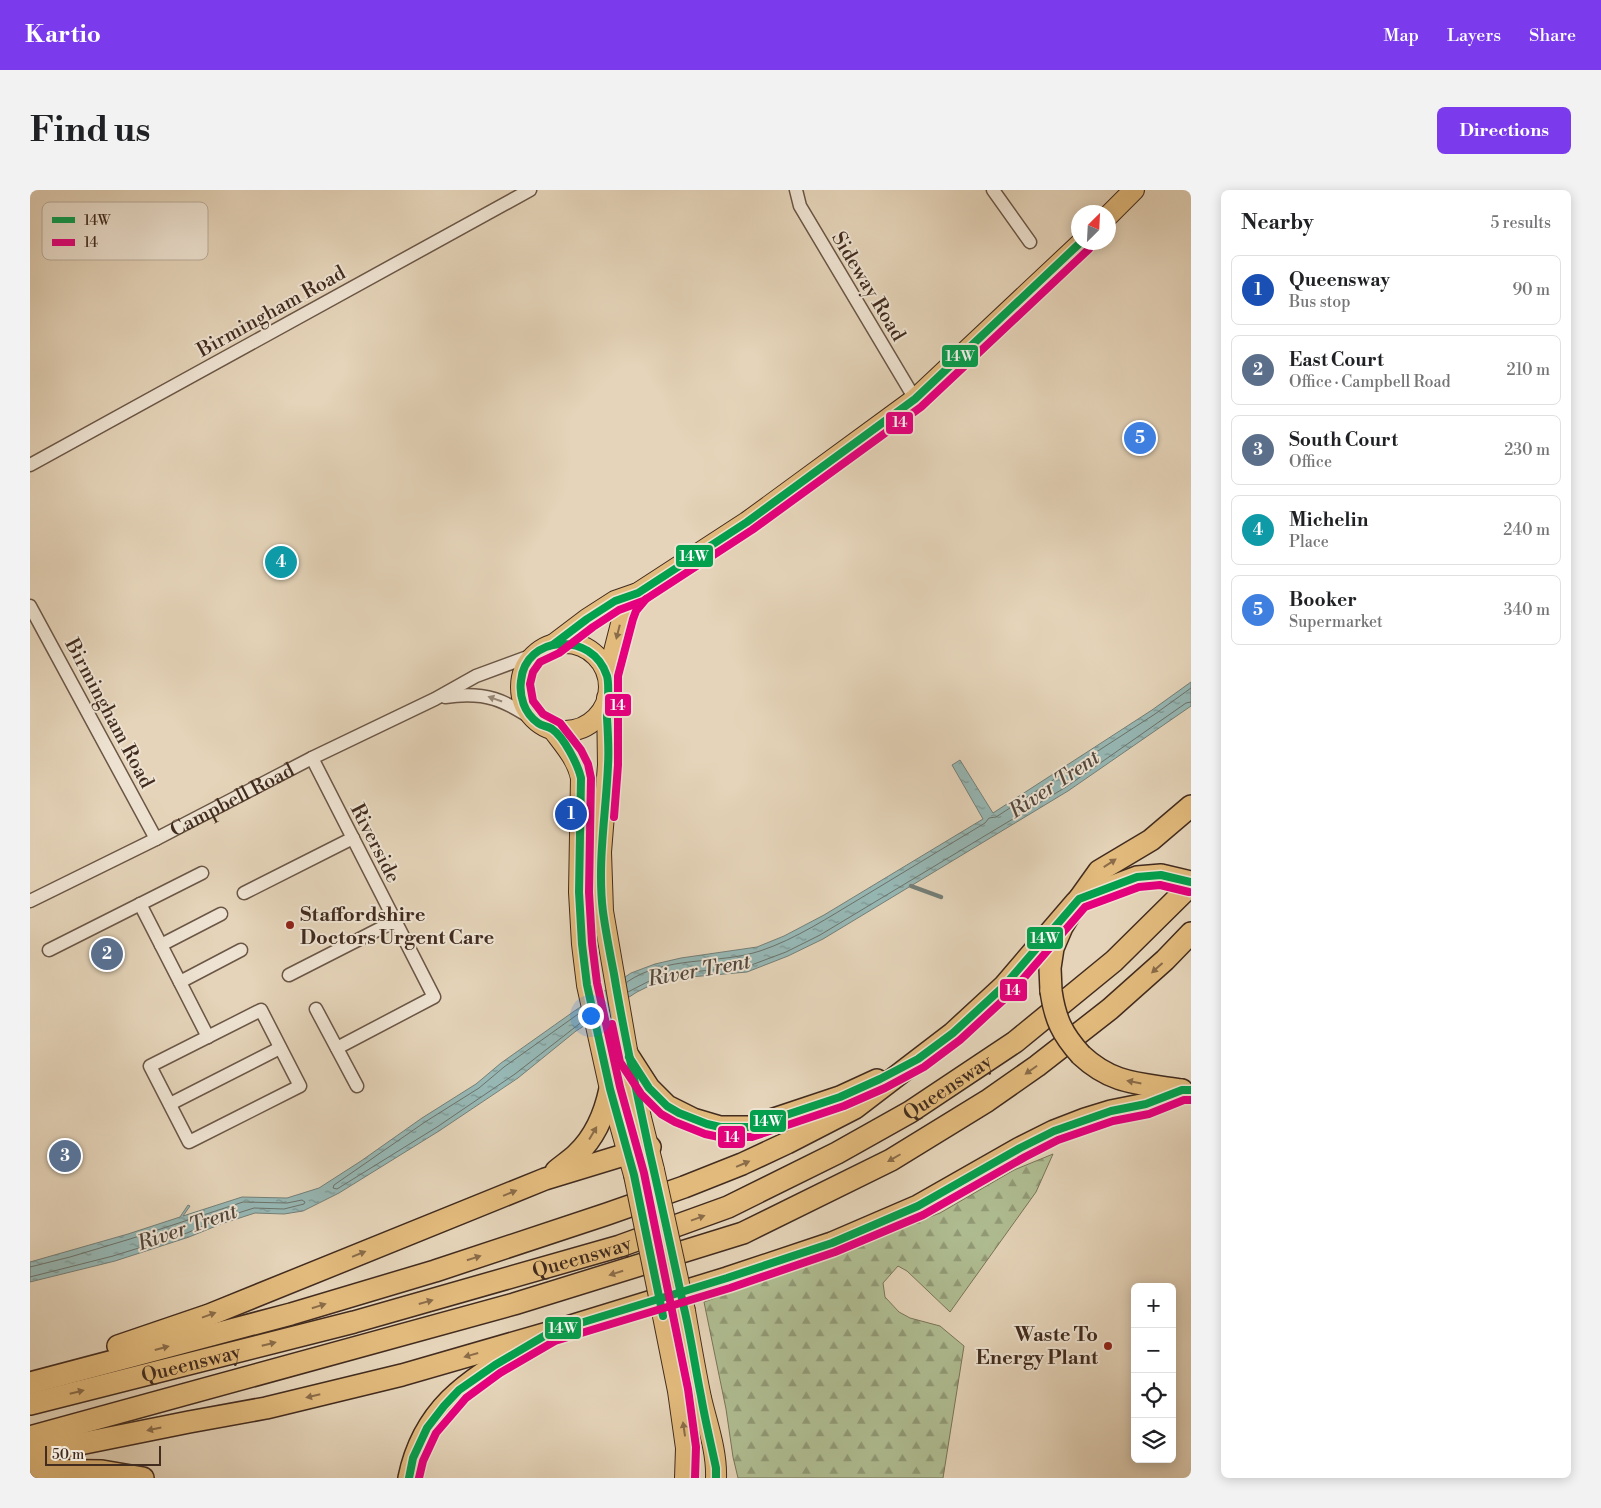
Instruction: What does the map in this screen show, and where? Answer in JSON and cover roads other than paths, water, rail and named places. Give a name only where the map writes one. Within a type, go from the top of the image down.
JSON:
[{"type":"highway","points":[[30,1383],[300,1312],[435,1271],[684,1187],[787,1143],[855,1108],[953,1033],[1004,986],[1077,901],[1099,871],[1151,840],[1191,806]]},
{"type":"highway","points":[[1185,881],[1160,875],[1137,878],[1077,901],[1062,927],[1053,948],[1050,968],[1051,991],[1058,1024],[1063,1034],[1081,1055],[1112,1077],[1130,1082],[1187,1089]]},
{"type":"highway","name":"Queensway","points":[[30,1404],[363,1320],[620,1246],[728,1207],[837,1153],[910,1112],[1007,1048],[1114,961],[1185,881]]},
{"type":"highway","name":"Queensway","points":[[30,1437],[514,1304],[744,1233],[891,1160],[987,1101],[1037,1066],[1110,1009],[1165,960],[1191,933]]},
{"type":"highway","points":[[628,1054],[649,1088],[667,1106],[707,1124],[735,1128],[750,1127],[840,1097],[918,1059]]},
{"type":"highway","points":[[545,1179],[577,1154],[587,1143],[605,1109],[610,1089]]},
{"type":"highway","points":[[30,1454],[266,1408],[402,1375],[727,1278],[832,1243],[918,1206],[1020,1148],[1054,1131],[1085,1119],[1111,1111],[1146,1104],[1187,1089]]},
{"type":"highway","points":[[30,1376],[209,1316],[545,1179],[650,1147]]},
{"type":"highway","points":[[408,1478],[413,1458],[427,1428],[459,1390],[494,1365],[551,1332]]},
{"type":"highway","points":[[30,1470],[102,1471],[143,1478]]},
{"type":"main road","points":[[1116,208],[1134,190]]},
{"type":"main road","points":[[685,1478],[686,1448],[678,1391],[634,1175],[610,1089],[587,985],[579,892],[581,778],[574,756],[524,706],[520,683],[524,668],[533,655],[540,650],[554,644],[615,601],[638,593],[746,522],[915,400],[1074,250]]},
{"type":"main road","points":[[638,593],[627,606],[622,616],[608,675],[608,765],[602,862],[603,910],[628,1054],[641,1118],[650,1147],[710,1436],[716,1478]]},
{"type":"main road","points":[[554,644],[567,642],[585,647],[598,657],[608,675]]},
{"type":"main road","points":[[545,726],[566,732],[581,728],[594,720],[605,706],[608,698]]},
{"type":"street","name":"Birmingham Road","points":[[30,465],[530,190]]},
{"type":"street","name":"Sideway Road","points":[[796,190],[800,206],[915,400]]},
{"type":"street","points":[[993,190],[1030,242]]},
{"type":"street","name":"Birmingham Road","points":[[30,606],[156,839]]},
{"type":"street","name":"Campbell Road","points":[[30,901],[156,839],[312,758],[435,699],[476,676],[533,655]]},
{"type":"street","name":"Campbell Road","points":[[435,699],[462,694],[491,697],[515,707],[545,726]]},
{"type":"street","name":"Riverside","points":[[312,758],[434,998],[337,1048]]},
{"type":"street","points":[[244,893],[353,838]]},
{"type":"street","points":[[50,950],[202,873]]},
{"type":"street","points":[[140,904],[208,1037]]},
{"type":"street","points":[[161,945],[221,914]]},
{"type":"street","points":[[289,974],[395,921]]},
{"type":"street","points":[[180,982],[241,950]]},
{"type":"street","points":[[316,1009],[357,1086]]},
{"type":"street","points":[[261,1010],[280,1048],[300,1086],[189,1142],[150,1066],[261,1010]]},
{"type":"street","points":[[170,1104],[280,1048]]},
{"type":"water","name":"River Trent","points":[[1191,682],[1191,706],[1068,791],[823,939],[788,956],[747,972],[690,977],[655,983],[637,992],[576,1031],[518,1078],[439,1131],[339,1193],[303,1211],[284,1214],[255,1213],[115,1261],[30,1282],[30,1262],[180,1217],[188,1205],[190,1206],[183,1216],[242,1197],[287,1198],[319,1188],[476,1084],[501,1063],[631,973],[655,964],[681,958],[757,947],[784,936],[824,915],[983,819],[952,765],[960,760],[993,813],[1152,710]]},
{"type":"waterway","points":[[911,886],[941,897]]},
{"type":"place","name":"Booker","points":[[1140,438]]},
{"type":"place","name":"Michelin","points":[[281,562]]},
{"type":"place","name":"Queensway","points":[[571,814]]},
{"type":"place","name":"Staffordshire Doctors Urgent Care","points":[[290,925]]},
{"type":"place","name":"East Court","points":[[107,954]]},
{"type":"place","name":"South Court","points":[[65,1156]]},
{"type":"place","name":"Waste To Energy Plant","points":[[1108,1346]]}]
